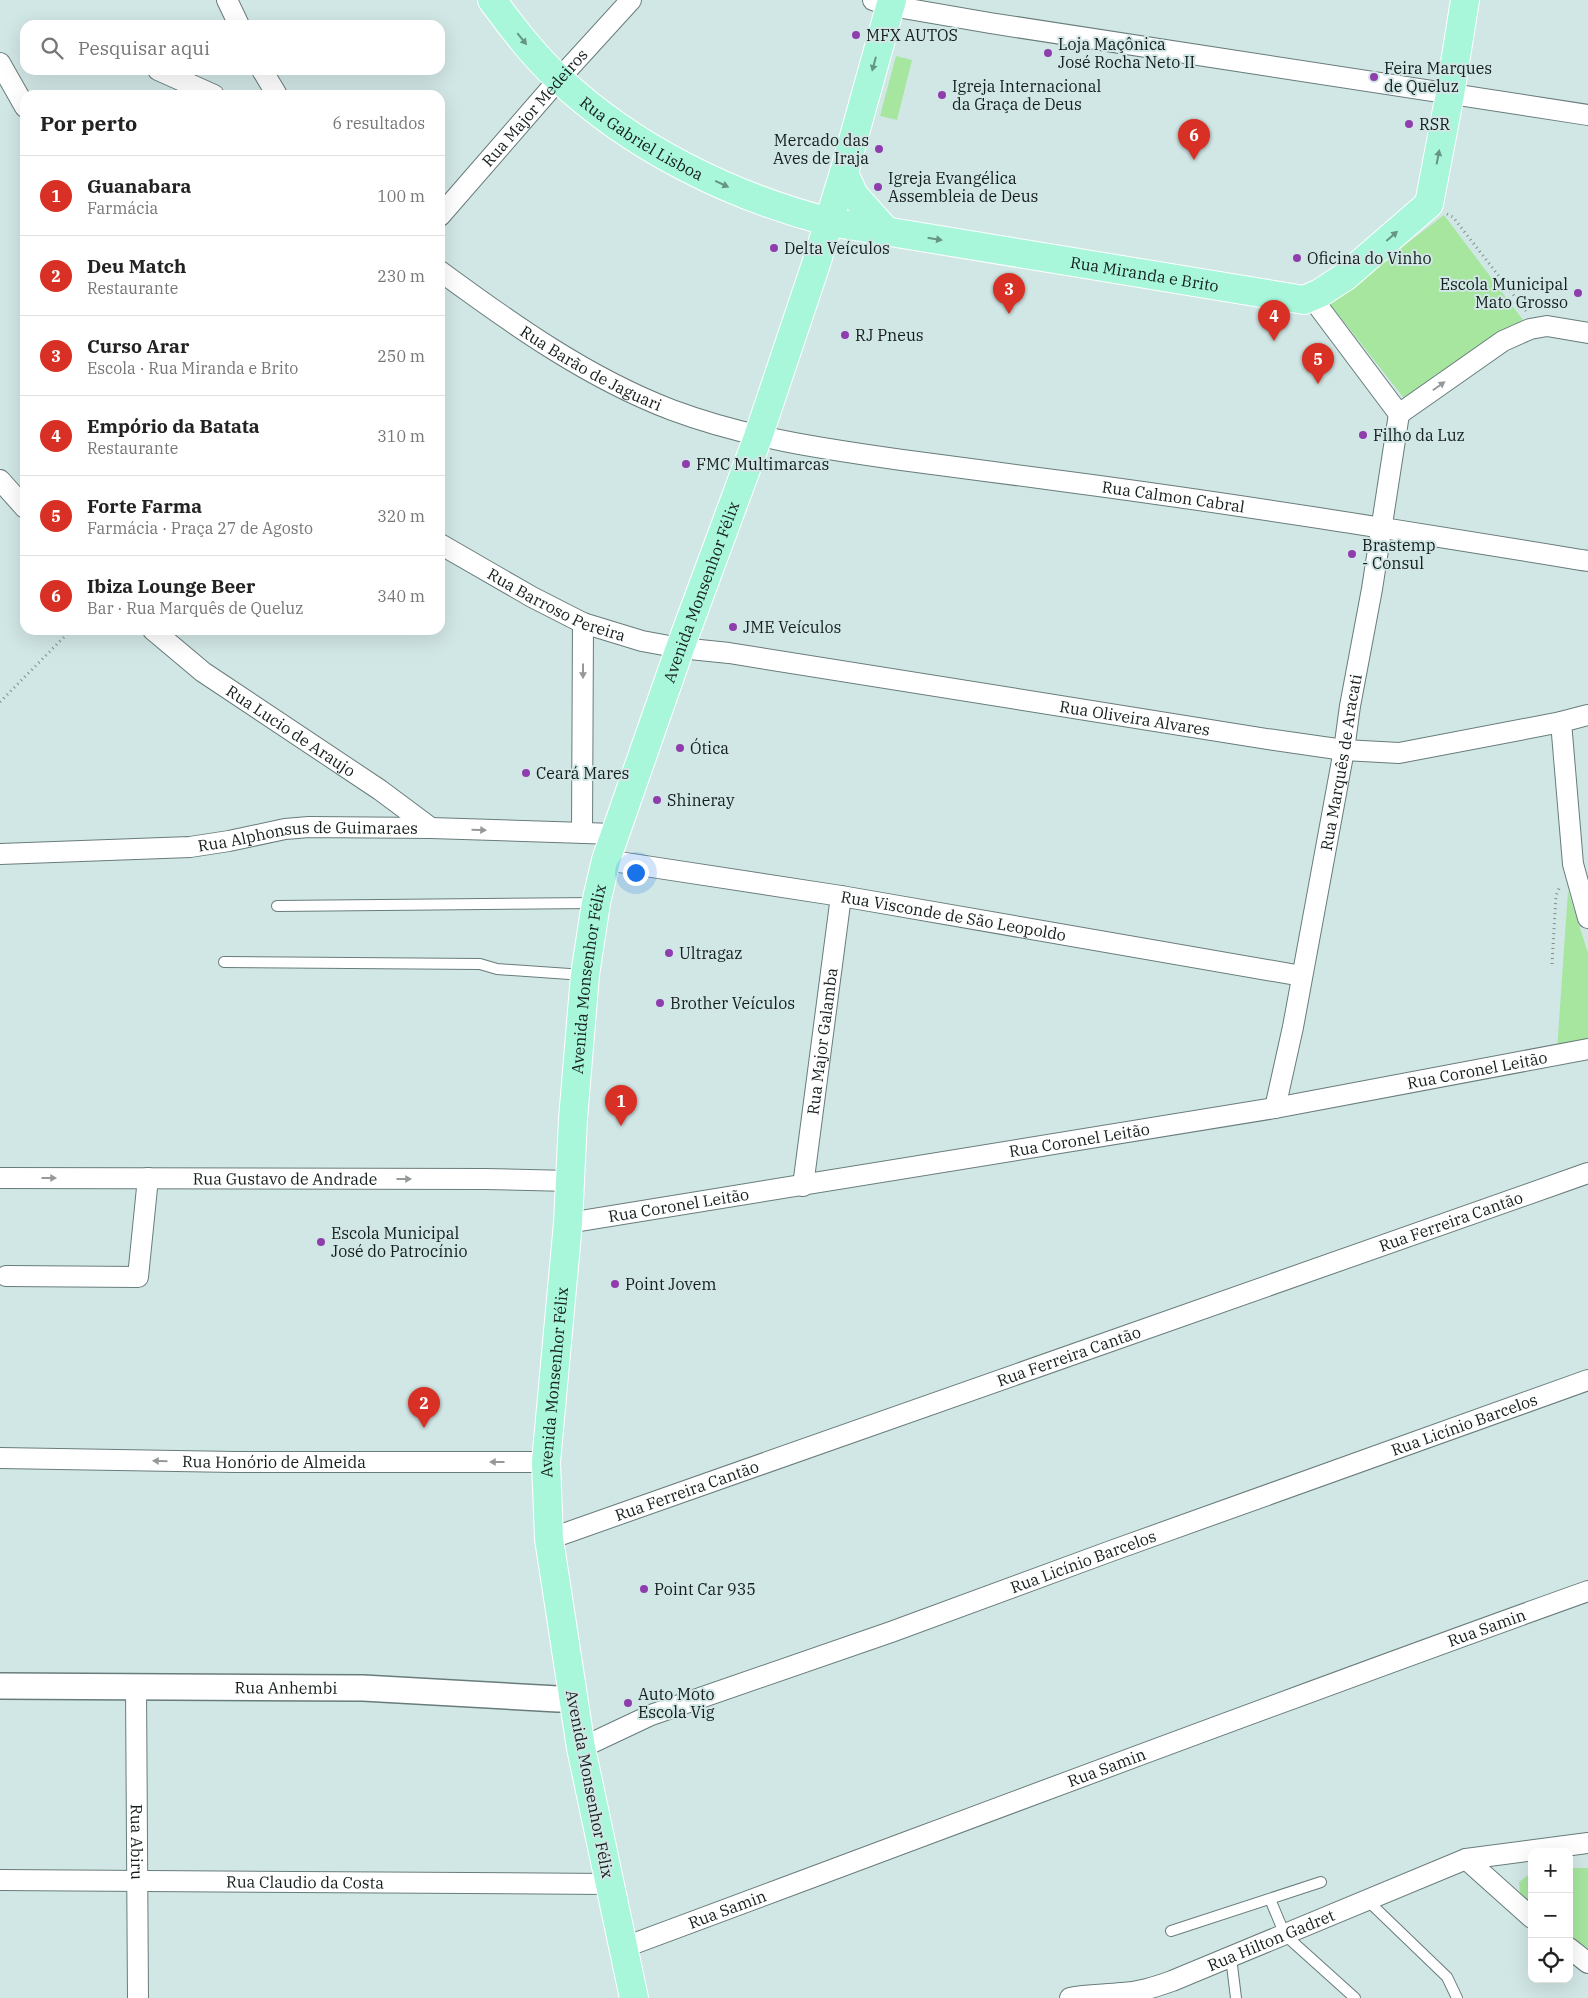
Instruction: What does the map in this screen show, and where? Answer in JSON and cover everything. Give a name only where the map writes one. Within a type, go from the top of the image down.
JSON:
[{"type":"main road","name":"Rua Gabriel Lisboa","points":[[492,0],[535,54],[559,79],[619,127],[691,169],[734,189],[784,209],[830,222]]},
{"type":"main road","points":[[1312,298],[1346,276],[1429,204],[1450,94],[1465,0]]},
{"type":"main road","name":"Avenida Monsenhor Félix","points":[[634,1998],[625,1947],[609,1884],[581,1748],[550,1539],[546,1462],[568,1223],[585,975],[596,903],[606,860],[680,648],[758,437],[830,222],[844,173],[885,2]]},
{"type":"main road","points":[[844,173],[854,195],[886,232]]},
{"type":"main road","name":"Rua Miranda e Brito","points":[[830,222],[1291,299],[1304,300],[1312,298]]},
{"type":"main road","points":[[815,267],[824,259],[834,226],[886,232]]},
{"type":"street","points":[[228,0],[237,20]]},
{"type":"street","name":"Rua Major Medeiros","points":[[445,210],[559,79],[631,0]]},
{"type":"street","points":[[885,2],[990,23],[1588,115]]},
{"type":"street","points":[[0,63],[20,98]]},
{"type":"street","points":[[169,75],[203,90]]},
{"type":"street","points":[[265,75],[274,90]]},
{"type":"street","name":"Rua Barão de Jaguari","points":[[445,275],[505,319],[602,376],[670,409],[758,437]]},
{"type":"street","points":[[1312,298],[1399,414],[1503,342],[1530,329],[1547,326],[1588,333]]},
{"type":"street","name":"Rua Marquês de Aracati","points":[[1275,1108],[1293,1027],[1344,750],[1350,706],[1372,590],[1399,414]]},
{"type":"street","name":"Rua Calmon Cabral","points":[[758,437],[835,451],[1124,489],[1588,561]]},
{"type":"street","points":[[0,480],[20,502]]},
{"type":"street","name":"Rua Barroso Pereira","points":[[445,547],[532,597],[584,622],[642,641],[680,648]]},
{"type":"street","points":[[582,833],[584,622]]},
{"type":"street","name":"Rua Lucio de Araujo","points":[[159,635],[203,672],[380,790],[431,828]]},
{"type":"street","name":"Rua Oliveira Alvares","points":[[680,648],[730,652],[1344,750],[1399,753],[1561,722],[1588,715]]},
{"type":"street","points":[[1561,722],[1588,918]]},
{"type":"street","name":"Rua Alphonsus de Guimaraes","points":[[0,854],[190,846],[229,841],[266,832],[309,827],[431,828],[615,834]]},
{"type":"street","name":"Rua Visconde de São Leopoldo","points":[[606,860],[842,896],[1302,976]]},
{"type":"street","name":"Rua Major Galamba","points":[[803,1186],[842,896]]},
{"type":"street","name":"Rua Coronel Leitão","points":[[568,1223],[1275,1108],[1588,1049]]},
{"type":"street","name":"Rua Ferreira Cantão","points":[[550,1539],[1588,1173]]},
{"type":"street","name":"Rua Gustavo de Andrade","points":[[0,1178],[485,1179],[570,1181]]},
{"type":"street","points":[[6,1276],[138,1277],[148,1178]]},
{"type":"street","name":"Rua Licínio Barcelos","points":[[581,1748],[651,1715],[891,1632],[1588,1380]]},
{"type":"street","name":"Rua Honório de Almeida","points":[[0,1458],[235,1462],[546,1462]]},
{"type":"street","name":"Rua Samin","points":[[625,1947],[1042,1793],[1274,1704],[1588,1591]]},
{"type":"street","name":"Rua Anhembi","points":[[0,1686],[363,1688],[558,1699],[573,1697]]},
{"type":"street","name":"Rua Abiru","points":[[136,1686],[138,1998]]},
{"type":"street","name":"Rua Hilton Gadret","points":[[1070,1998],[1082,1995],[1150,1994],[1231,1957],[1466,1859],[1588,1843]]},
{"type":"street","points":[[1466,1859],[1528,1914]]},
{"type":"street","name":"Rua Claudio da Costa","points":[[0,1880],[609,1884]]},
{"type":"street","points":[[1573,1951],[1588,1963]]},
{"type":"lane","points":[[277,906],[596,903]]},
{"type":"lane","points":[[224,962],[480,964],[497,969],[585,975]]},
{"type":"lane","points":[[1171,1931],[1321,1882]]},
{"type":"lane","points":[[1270,1899],[1285,1935],[1354,1998]]},
{"type":"lane","points":[[1367,1900],[1448,1977],[1457,1998]]},
{"type":"lane","points":[[1231,1957],[1236,1998]]},
{"type":"path","points":[[1429,204],[1453,217],[1523,308],[1547,326]]},
{"type":"path","points":[[0,702],[66,635]]},
{"type":"path","points":[[1552,964],[1556,896],[1562,879],[1580,862]]},
{"type":"green space","points":[[896,56],[912,60],[897,120],[880,116]]},
{"type":"green space","points":[[1444,215],[1523,320],[1407,402],[1329,303]]},
{"type":"green space","points":[[1568,891],[1588,953],[1588,1046],[1557,1051]]},
{"type":"green space","points":[[1573,1868],[1588,1868],[1588,1954],[1573,1943]]},
{"type":"green space","points":[[1528,1875],[1528,1909],[1521,1904],[1519,1882]]},
{"type":"place","name":"MFX AUTOS","points":[[856,35]]},
{"type":"place","name":"Loja Maçônica José Rocha Neto II","points":[[1048,53]]},
{"type":"place","name":"Feira Marques de Queluz","points":[[1374,77]]},
{"type":"place","name":"Igreja Internacional da Graça de Deus","points":[[942,95]]},
{"type":"place","name":"RSR","points":[[1409,124]]},
{"type":"place","name":"Mercado das Aves de Iraja","points":[[879,149]]},
{"type":"place","name":"Ibiza Lounge Beer","points":[[1194,160]]},
{"type":"place","name":"Igreja Evangélica Assembleia de Deus","points":[[878,187]]},
{"type":"place","name":"Delta Veículos","points":[[774,248]]},
{"type":"place","name":"Oficina do Vinho","points":[[1297,258]]},
{"type":"place","name":"Escola Municipal Mato Grosso","points":[[1578,293]]},
{"type":"place","name":"Curso Arar","points":[[1009,314]]},
{"type":"place","name":"RJ Pneus","points":[[845,335]]},
{"type":"place","name":"Empório da Batata","points":[[1274,341]]},
{"type":"place","name":"Forte Farma","points":[[1318,384]]},
{"type":"place","name":"Filho da Luz","points":[[1363,435]]},
{"type":"place","name":"FMC Multimarcas","points":[[686,464]]},
{"type":"place","name":"Brastemp - Consul","points":[[1352,554]]},
{"type":"place","name":"JME Veículos","points":[[733,627]]},
{"type":"place","name":"Ótica","points":[[680,748]]},
{"type":"place","name":"Ceará Mares","points":[[526,773]]},
{"type":"place","name":"Shineray","points":[[657,800]]},
{"type":"place","name":"Ultragaz","points":[[669,953]]},
{"type":"place","name":"Brother Veículos","points":[[660,1003]]},
{"type":"place","name":"Guanabara","points":[[621,1126]]},
{"type":"place","name":"Escola Municipal José do Patrocínio","points":[[321,1242]]},
{"type":"place","name":"Point Jovem","points":[[615,1284]]},
{"type":"place","name":"Deu Match","points":[[424,1428]]},
{"type":"place","name":"Point Car 935","points":[[644,1589]]},
{"type":"place","name":"Auto Moto Escola Vig","points":[[628,1703]]}]
